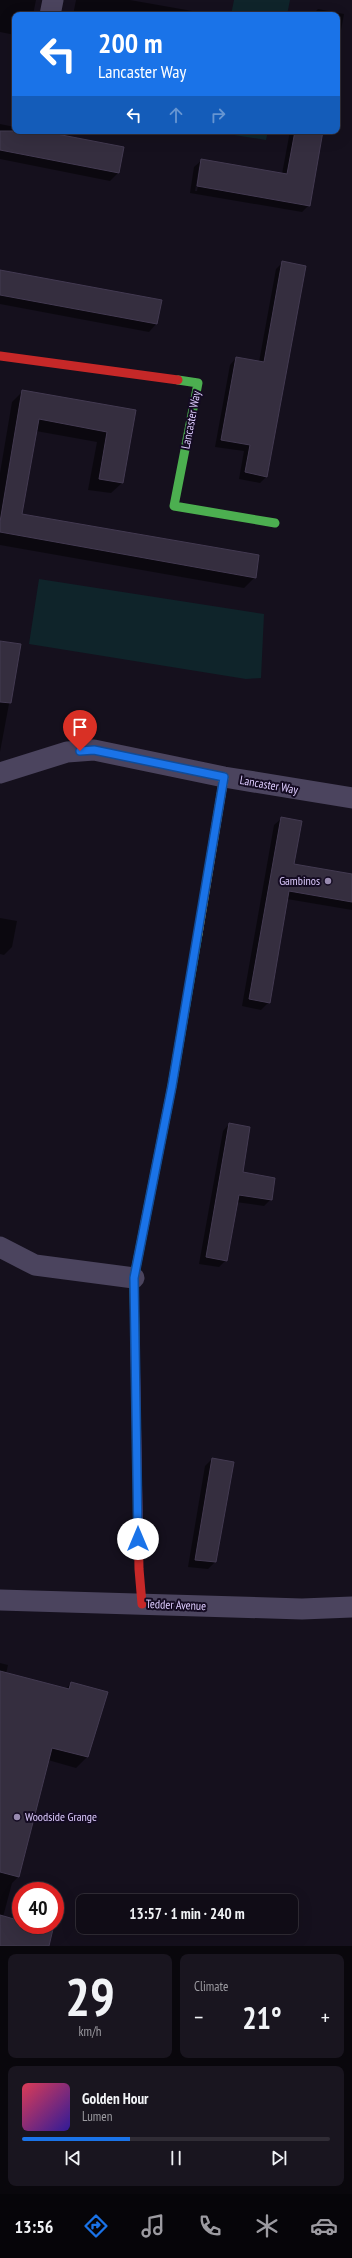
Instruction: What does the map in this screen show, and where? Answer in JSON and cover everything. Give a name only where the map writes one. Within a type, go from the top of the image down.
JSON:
[{"type":"street","points":[[51,12],[53,0]]},
{"type":"street","name":"Lancaster Way","points":[[0,356],[198,383],[174,506],[275,523]]},
{"type":"street","name":"Lancaster Way","points":[[0,773],[67,752],[94,750],[224,777],[352,798]]},
{"type":"street","points":[[142,1604],[139,1569],[134,1278],[172,1086],[224,777]]},
{"type":"street","points":[[0,1247],[35,1265],[134,1278]]},
{"type":"street","name":"Tedder Avenue","points":[[0,1600],[302,1609],[352,1607]]},
{"type":"shaded area","points":[[234,0],[290,0],[288,12],[232,12]]},
{"type":"shaded area","points":[[228,134],[267,134],[266,140]]},
{"type":"shaded area","points":[[39,579],[264,614],[261,678],[246,679],[29,644]]},
{"type":"building","points":[[0,131],[12,131],[12,134],[57,134],[124,147],[119,173],[0,150]]},
{"type":"building","points":[[294,134],[322,134],[310,206],[197,186],[201,159],[287,174]]},
{"type":"building","points":[[282,261],[306,266],[267,477],[245,472],[250,445],[221,440],[236,357],[264,362]]},
{"type":"building","points":[[0,270],[162,300],[157,324],[0,295]]},
{"type":"building","points":[[22,390],[136,410],[123,483],[99,479],[107,432],[39,419],[22,514],[259,555],[256,578],[0,532],[0,522]]},
{"type":"building","points":[[0,641],[21,644],[11,703],[0,702]]},
{"type":"building","points":[[281,817],[302,821],[294,864],[352,874],[352,902],[289,891],[270,1003],[249,999]]},
{"type":"building","points":[[229,1123],[250,1127],[243,1172],[275,1178],[272,1200],[239,1195],[227,1261],[206,1257]]},
{"type":"building","points":[[212,1458],[234,1462],[216,1562],[195,1560]]},
{"type":"building","name":"Woodside Grange","points":[[0,1671],[69,1689],[71,1682],[108,1692],[88,1757],[52,1748],[19,1877],[0,1872]]},
{"type":"building","points":[[0,1915],[12,1918],[12,1934],[52,1934],[49,1946],[0,1946]]},
{"type":"traffic: fast","points":[[178,380],[198,383],[174,506],[275,523]]},
{"type":"traffic: fast","points":[[135,1343],[134,1278],[172,1086],[198,934]]},
{"type":"traffic: slow","points":[[198,934],[224,777]]},
{"type":"traffic: jam","points":[[0,356],[178,380]]},
{"type":"traffic: jam","points":[[135,1343],[139,1569],[142,1604]]},
{"type":"place","name":"Gambinos","points":[[328,881]]},
{"type":"place","name":"Woodside Grange","points":[[17,1817]]},
{"type":"route","points":[[80,751],[94,750],[224,777],[186,993],[172,1086],[134,1278],[138,1448],[138,1539]]}]
